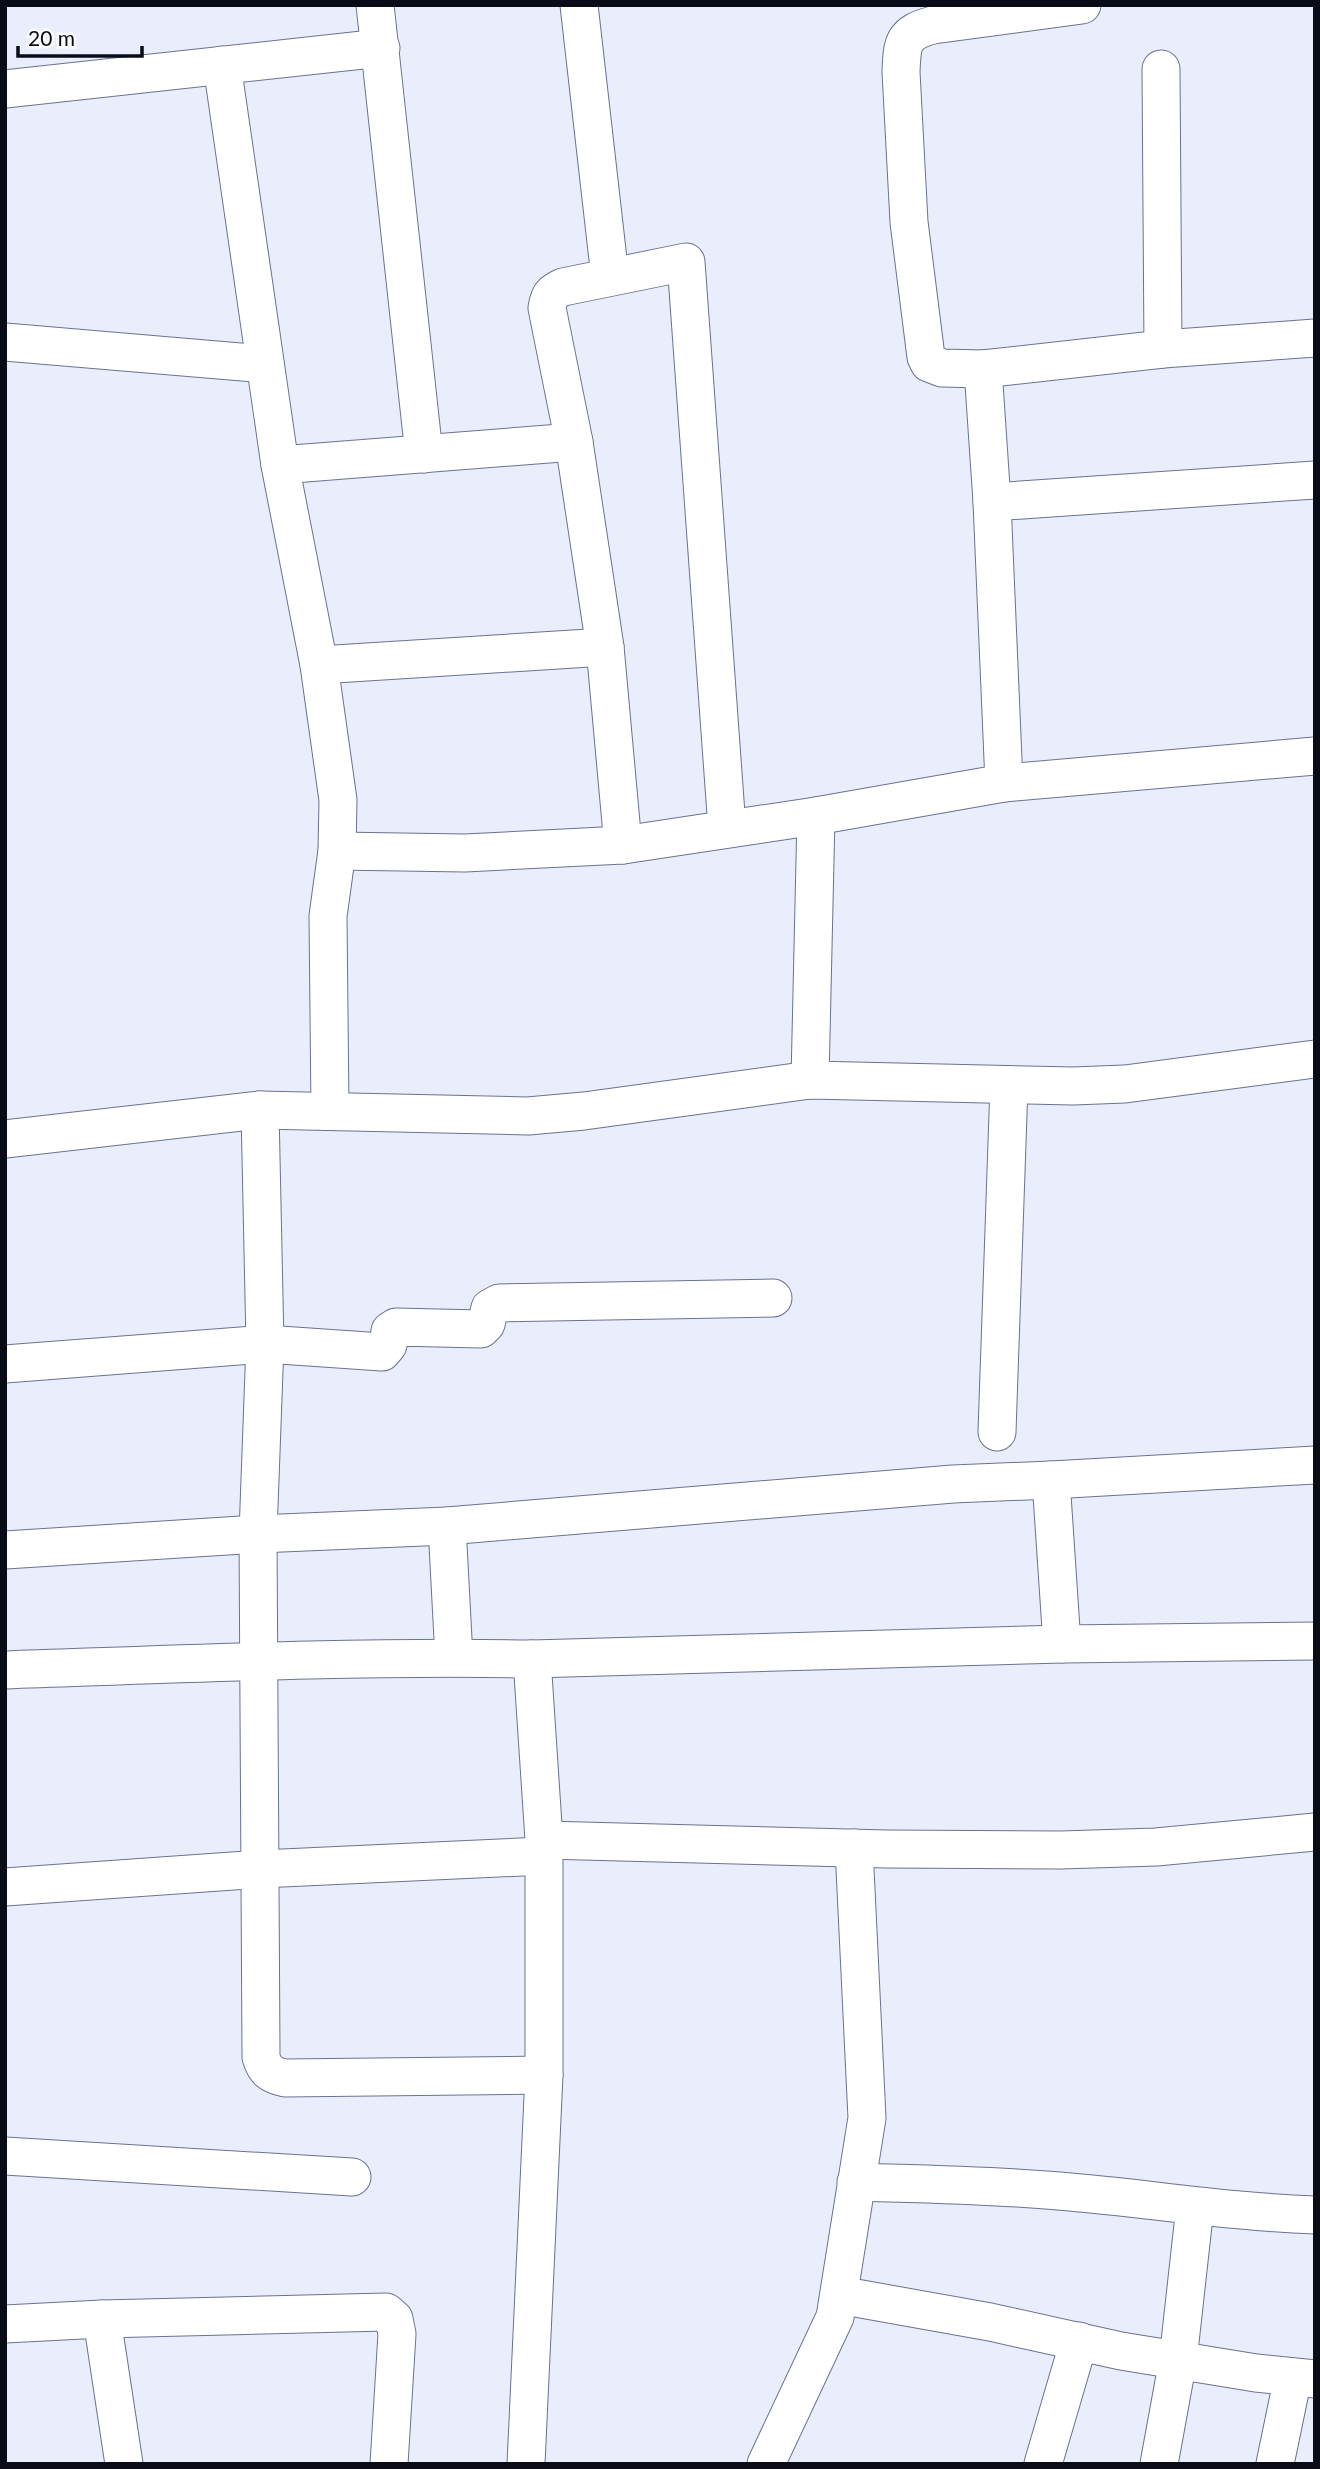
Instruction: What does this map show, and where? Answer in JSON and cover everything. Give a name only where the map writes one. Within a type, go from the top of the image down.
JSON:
[{"type":"street","points":[[376,5],[424,454]]},
{"type":"street","points":[[579,5],[610,277]]},
{"type":"street","points":[[1082,5],[933,25],[913,30],[906,38],[902,51],[908,222],[929,363],[942,368],[983,369],[1163,349],[1315,338]]},
{"type":"street","points":[[5,89],[381,48]]},
{"type":"street","points":[[222,65],[280,465],[319,665],[338,800],[337,851],[328,916],[330,1111]]},
{"type":"street","points":[[1161,69],[1163,349]]},
{"type":"street","points":[[624,845],[606,648],[574,442],[547,308],[548,297],[564,287],[687,262],[727,828]]},
{"type":"street","points":[[5,342],[265,364]]},
{"type":"street","points":[[983,369],[992,502],[1004,783]]},
{"type":"street","points":[[280,465],[574,442]]},
{"type":"street","points":[[992,502],[1315,480]]},
{"type":"street","points":[[319,665],[606,648]]},
{"type":"street","points":[[337,851],[465,853],[624,845],[816,816],[1004,783],[1315,756]]},
{"type":"street","points":[[810,1080],[816,816]]},
{"type":"street","points":[[5,1139],[260,1110],[528,1116],[584,1111],[810,1080],[1073,1086],[1125,1084],[1315,1059]]},
{"type":"street","points":[[997,1432],[1009,1085]]},
{"type":"street","points":[[260,1110],[265,1344],[258,1534],[261,2057],[265,2068],[273,2076],[299,2078],[544,2075]]},
{"type":"street","points":[[5,1364],[265,1344],[383,1352],[388,1345],[390,1331],[396,1327],[481,1329],[486,1324],[490,1308],[499,1303],[773,1298]]},
{"type":"street","points":[[5,1550],[258,1534],[447,1526],[953,1484],[1315,1465]]},
{"type":"street","points":[[1051,1480],[1062,1644]]},
{"type":"street","points":[[447,1526],[454,1658]]},
{"type":"street","points":[[5,1670],[258,1661],[532,1659],[1062,1644],[1315,1641]]},
{"type":"street","points":[[526,2464],[544,2075],[544,1848],[532,1659]]},
{"type":"street","points":[[5,1887],[544,1848],[1061,1850],[1156,1847],[1315,1832]]},
{"type":"street","points":[[766,2464],[835,2317],[867,2118],[854,1848]]},
{"type":"street","points":[[5,2156],[352,2177]]},
{"type":"street","points":[[856,2182],[974,2185],[1058,2191],[1195,2207],[1315,2215]]},
{"type":"street","points":[[1159,2464],[1178,2360],[1195,2207]]},
{"type":"street","points":[[839,2295],[1178,2360],[1304,2378],[1275,2464]]},
{"type":"street","points":[[5,2324],[386,2312],[394,2319],[397,2334],[389,2464]]},
{"type":"street","points":[[102,2319],[124,2464]]},
{"type":"street","points":[[1043,2464],[1079,2342]]}]
